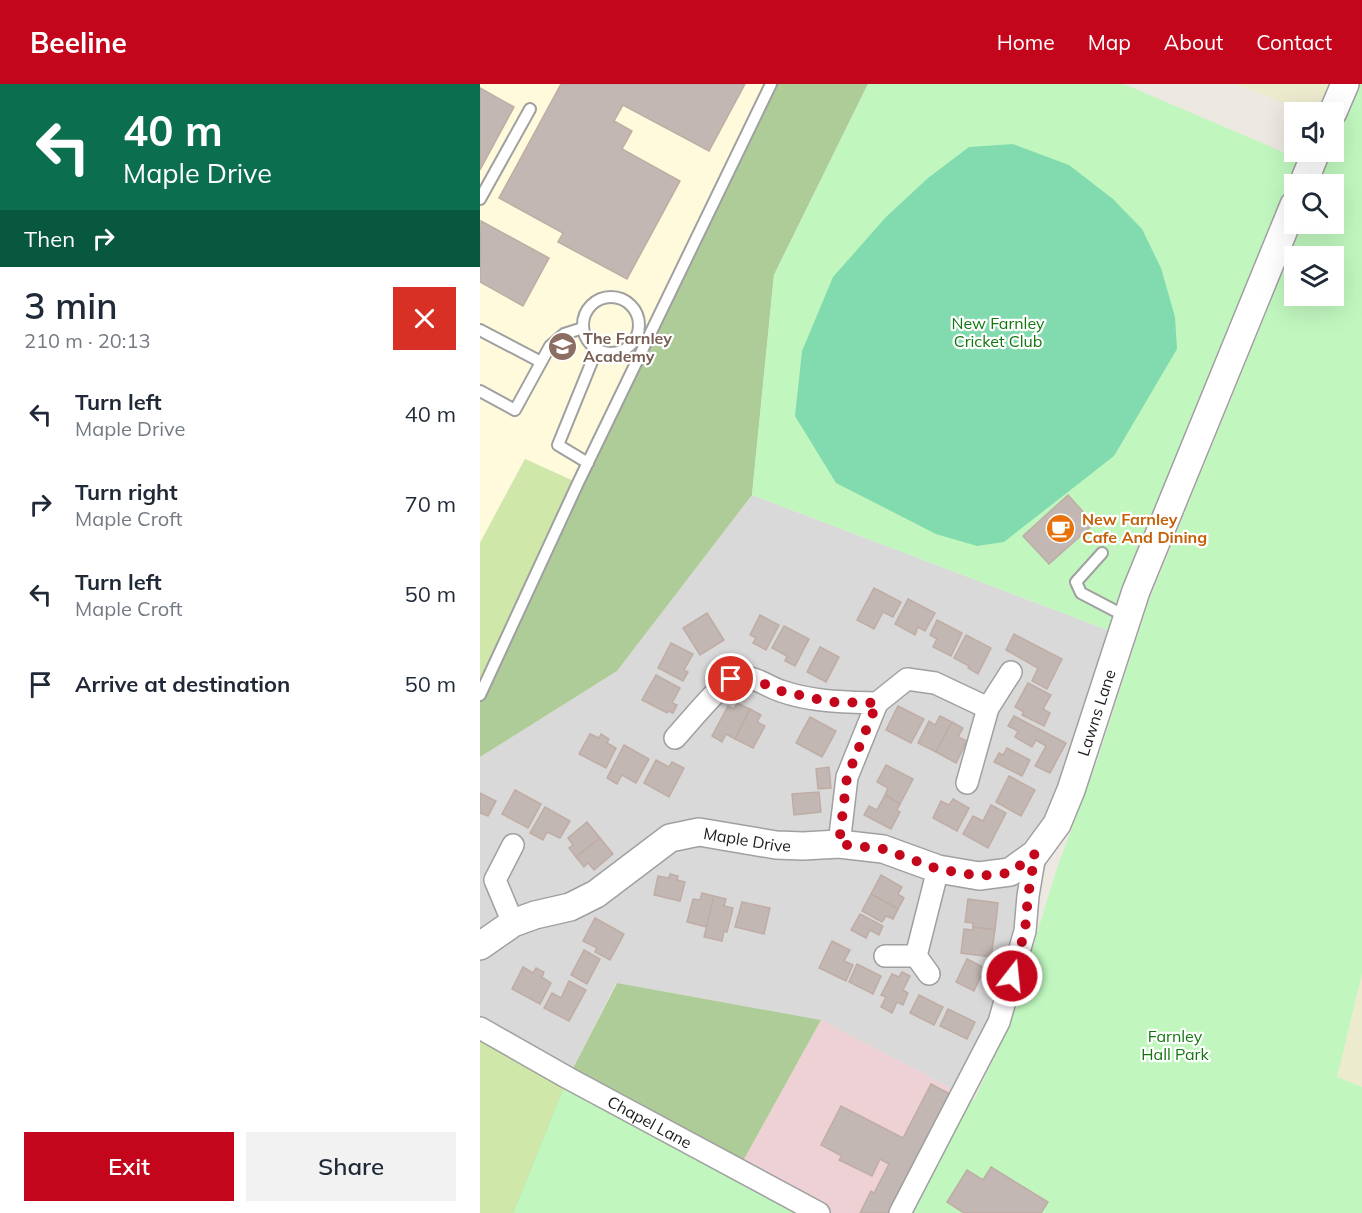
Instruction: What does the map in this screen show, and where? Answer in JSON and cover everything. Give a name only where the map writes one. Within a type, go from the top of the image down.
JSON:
[{"type":"street","points":[[1337,102],[1345,84]]},
{"type":"street","name":"Lawns Lane","points":[[900,1213],[999,1022],[1025,931],[1035,854],[1057,824],[1071,790],[1140,580],[1284,229]]},
{"type":"street","points":[[967,783],[988,708],[1011,672]]},
{"type":"street","points":[[675,738],[731,679],[746,676],[781,691],[830,702],[877,703]]},
{"type":"street","points":[[839,844],[847,777],[877,703],[907,679],[935,682],[988,708]]},
{"type":"street","name":"Maple Drive","points":[[480,946],[513,923],[570,907],[596,894],[670,838],[699,832],[776,845],[839,844],[883,849],[938,869],[979,876],[1010,873],[1035,854]]},
{"type":"street","points":[[513,845],[495,880],[513,923]]},
{"type":"street","points":[[916,956],[938,869]]},
{"type":"street","points":[[885,956],[916,956]]},
{"type":"street","points":[[916,956],[929,974]]},
{"type":"street","name":"Chapel Lane","points":[[480,1028],[819,1213]]},
{"type":"lane","points":[[480,695],[588,463],[771,84]]},
{"type":"lane","points":[[480,199],[530,109]]},
{"type":"lane","points":[[611,297],[623,299],[633,306],[638,315],[638,335],[633,344],[624,350],[614,353],[597,349],[586,339],[583,328],[584,317],[599,299],[611,297]]},
{"type":"lane","points":[[480,391],[515,410],[550,346],[564,334],[583,328]]},
{"type":"lane","points":[[480,330],[541,362]]},
{"type":"lane","points":[[588,463],[558,446],[597,349]]},
{"type":"lane","points":[[1102,553],[1076,582],[1081,593],[1127,617]]},
{"type":"shaded area","name":"The Farnley Academy","points":[[480,84],[771,84],[578,483],[525,459],[480,543]]},
{"type":"shaded area","points":[[752,495],[1121,635],[1025,931],[962,1094],[821,1020],[616,983],[568,1078],[480,1028],[480,757],[617,671]]},
{"type":"shaded area","points":[[821,1020],[962,1094],[900,1213],[819,1213],[738,1170]]},
{"type":"green space","points":[[771,84],[868,84],[774,275],[752,495],[617,671],[480,757],[480,695]]},
{"type":"green space","name":"New Farnley Cricket Club","points":[[868,84],[1124,84],[1284,152],[1284,162],[1311,164],[1307,174],[1284,174],[1284,231],[1121,635],[752,495],[774,275]]},
{"type":"green space","points":[[1236,84],[1345,84],[1337,102],[1284,103]]},
{"type":"green space","name":"Farnley Hall Park","points":[[1359,84],[1362,84],[1362,974],[1337,1077],[1362,1087],[1362,1213],[900,1213],[962,1094],[974,1100],[1008,1028],[1057,868],[1097,761],[1148,603],[1284,268],[1284,306],[1344,306],[1344,246],[1293,246],[1298,234],[1344,234],[1344,174],[1322,174],[1328,162],[1344,162],[1344,122]]},
{"type":"green space","points":[[1013,144],[1069,165],[1113,199],[1142,229],[1161,268],[1175,317],[1177,349],[1114,456],[1004,542],[977,546],[936,534],[836,483],[795,416],[802,351],[833,277],[886,217],[928,178],[969,147]]},
{"type":"green space","points":[[525,459],[578,483],[480,695],[480,543]]},
{"type":"green space","points":[[1362,975],[1362,1087],[1337,1077]]},
{"type":"green space","points":[[617,983],[821,1020],[738,1170],[513,1213],[568,1078]]},
{"type":"green space","points":[[480,1028],[568,1078],[513,1213],[480,1213]]},
{"type":"green space","points":[[568,1078],[819,1213],[513,1213]]},
{"type":"building","points":[[561,84],[745,84],[709,151],[623,105],[614,121],[632,131],[622,149],[680,181],[627,279],[558,242],[563,233],[499,198]]},
{"type":"building","points":[[480,88],[514,107],[480,170]]},
{"type":"building","points":[[481,221],[549,258],[523,306],[480,282]]},
{"type":"building","points":[[1068,495],[1094,524],[1049,564],[1023,536]]},
{"type":"building","points":[[874,588],[901,602],[893,617],[883,612],[874,629],[857,620]]},
{"type":"building","points":[[908,599],[935,613],[925,631],[918,627],[915,635],[895,624]]},
{"type":"building","points":[[707,613],[724,640],[700,655],[683,628]]},
{"type":"building","points":[[760,615],[779,625],[766,650],[753,643],[756,638],[750,635]]},
{"type":"building","points":[[937,620],[962,633],[951,656],[933,647],[937,639],[930,635]]},
{"type":"building","points":[[784,626],[809,639],[795,666],[785,661],[787,656],[772,648]]},
{"type":"building","points":[[1014,634],[1062,659],[1047,689],[1032,681],[1038,668],[1006,650]]},
{"type":"building","points":[[966,635],[991,648],[978,674],[954,658]]},
{"type":"building","points":[[671,643],[693,654],[684,670],[688,672],[683,681],[658,668]]},
{"type":"building","points":[[820,647],[839,657],[826,682],[807,672]]},
{"type":"building","points":[[656,675],[680,688],[672,703],[677,705],[673,713],[668,711],[667,713],[642,700]]},
{"type":"building","points":[[1028,683],[1051,695],[1043,709],[1050,713],[1044,726],[1022,715],[1024,712],[1015,707]]},
{"type":"building","points":[[737,703],[750,709],[735,739],[726,734],[722,742],[712,736],[728,706],[734,709]]},
{"type":"building","points":[[898,706],[924,719],[911,743],[886,730]]},
{"type":"building","points":[[750,709],[761,715],[757,722],[765,726],[753,748],[735,739]]},
{"type":"building","points":[[940,716],[952,722],[936,752],[918,743],[929,721],[935,725]]},
{"type":"building","points":[[1014,716],[1066,743],[1050,773],[1035,766],[1046,746],[1036,740],[1032,747],[1015,737],[1018,731],[1008,726]]},
{"type":"building","points":[[810,717],[836,731],[822,757],[796,743]]},
{"type":"building","points":[[952,722],[963,728],[958,737],[967,741],[956,763],[936,752]]},
{"type":"building","points":[[590,734],[599,738],[601,734],[609,739],[607,743],[616,748],[606,768],[579,754]]},
{"type":"building","points":[[624,745],[649,759],[636,783],[622,775],[617,784],[607,778]]},
{"type":"building","points":[[1007,748],[1030,760],[1022,776],[994,762],[999,753],[1003,755]]},
{"type":"building","points":[[656,760],[669,767],[672,762],[684,768],[669,797],[644,783]]},
{"type":"building","points":[[886,765],[913,779],[900,804],[885,795],[888,788],[877,782]]},
{"type":"building","points":[[829,767],[831,788],[818,789],[816,769]]},
{"type":"building","points":[[1009,776],[1035,790],[1021,816],[996,802]]},
{"type":"building","points":[[515,790],[541,804],[528,828],[502,814]]},
{"type":"building","points":[[819,792],[821,812],[794,815],[792,794]]},
{"type":"building","points":[[480,793],[496,801],[488,816],[480,813]]},
{"type":"building","points":[[885,795],[900,804],[897,810],[900,812],[891,829],[864,815],[869,806],[877,810]]},
{"type":"building","points":[[953,799],[969,808],[957,831],[933,818],[941,801],[949,805]]},
{"type":"building","points":[[991,805],[1006,813],[988,848],[963,834],[973,816],[983,821]]},
{"type":"building","points":[[545,807],[570,821],[560,838],[547,832],[543,840],[530,833]]},
{"type":"building","points":[[587,822],[600,838],[576,857],[569,848],[573,845],[568,838]]},
{"type":"building","points":[[600,838],[613,854],[594,870],[588,863],[584,867],[576,857]]},
{"type":"building","points":[[670,874],[678,876],[677,880],[685,882],[680,901],[654,895],[658,876],[669,878]]},
{"type":"building","points":[[881,875],[902,887],[898,894],[904,898],[898,909],[871,894]]},
{"type":"building","points":[[702,893],[714,896],[707,927],[687,922],[693,899],[700,900]]},
{"type":"building","points":[[871,894],[898,909],[893,919],[886,916],[882,922],[862,911]]},
{"type":"building","points":[[714,896],[726,899],[724,906],[733,908],[727,932],[724,931],[722,941],[704,937]]},
{"type":"building","points":[[968,899],[998,903],[995,930],[973,927],[973,923],[965,922]]},
{"type":"building","points":[[742,902],[770,908],[764,934],[735,927]]},
{"type":"building","points":[[860,914],[883,926],[879,935],[870,930],[866,938],[851,930]]},
{"type":"building","points":[[595,918],[624,934],[610,960],[595,952],[597,948],[583,941]]},
{"type":"building","points":[[973,927],[995,930],[991,957],[961,953],[964,929],[973,930]]},
{"type":"building","points":[[832,941],[850,950],[844,961],[853,965],[846,981],[819,968]]},
{"type":"building","points":[[584,950],[600,959],[587,984],[571,975]]},
{"type":"building","points":[[967,959],[995,973],[991,981],[981,976],[974,991],[956,982]]},
{"type":"building","points":[[857,964],[881,976],[873,994],[849,982]]},
{"type":"building","points":[[523,967],[533,973],[536,968],[544,972],[542,977],[551,983],[540,1004],[512,989]]},
{"type":"building","points":[[902,972],[910,976],[903,990],[908,993],[903,1005],[897,1002],[892,1013],[881,1007],[886,997],[881,995],[892,974],[899,977]]},
{"type":"building","points":[[569,981],[586,990],[569,1021],[544,1008],[552,993],[561,998]]},
{"type":"building","points":[[919,995],[943,1007],[934,1025],[910,1013]]},
{"type":"building","points":[[948,1009],[975,1022],[967,1039],[940,1026]]},
{"type":"building","points":[[931,1084],[950,1094],[889,1213],[860,1213],[871,1191],[874,1193],[889,1164],[880,1159],[872,1176],[839,1160],[842,1156],[821,1145],[841,1106],[903,1138]]},
{"type":"building","points":[[991,1167],[1048,1202],[1041,1213],[964,1213],[947,1202],[967,1170],[983,1180]]},
{"type":"place","name":"The Farnley Academy","points":[[562,347]]},
{"type":"place","name":"New Farnley Cafe And Dining","points":[[1061,528]]},
{"type":"route","points":[[731,679],[746,676],[781,691],[830,702],[877,703],[847,777],[839,844],[883,849],[938,869],[979,876],[1010,873],[1035,854],[1025,931],[1012,976]]}]
